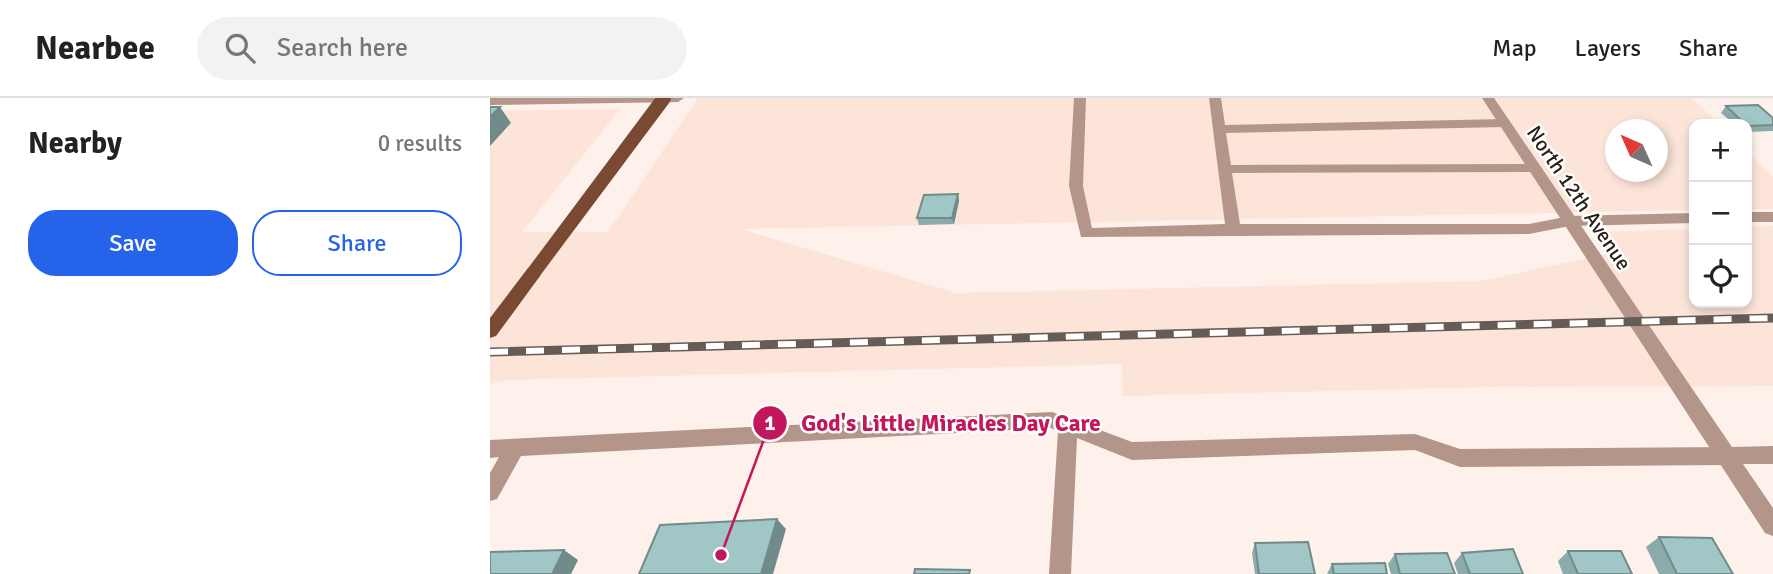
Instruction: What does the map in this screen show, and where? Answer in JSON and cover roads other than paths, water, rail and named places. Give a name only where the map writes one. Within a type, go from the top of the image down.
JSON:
[{"type":"main road","points":[[490,331],[664,98]]},
{"type":"street","points":[[490,101],[678,98]]},
{"type":"street","points":[[1080,98],[1076,186],[1086,233],[1233,229],[1529,229],[1570,221],[1689,218]]},
{"type":"street","points":[[1215,98],[1233,229]]},
{"type":"street","name":"North 12th Avenue","points":[[1488,98],[1773,526]]},
{"type":"street","points":[[1220,129],[1504,123]]},
{"type":"street","points":[[1225,169],[1535,168]]},
{"type":"street","points":[[1752,217],[1773,217]]},
{"type":"street","points":[[490,449],[1052,420],[1132,452],[1415,442],[1460,458],[1773,455]]},
{"type":"street","points":[[1060,574],[1068,426]]},
{"type":"street","points":[[490,492],[515,448]]},
{"type":"railway","points":[[490,352],[1773,318]]},
{"type":"place","name":"God's Little Miracles Day Care","points":[[721,555]]}]
